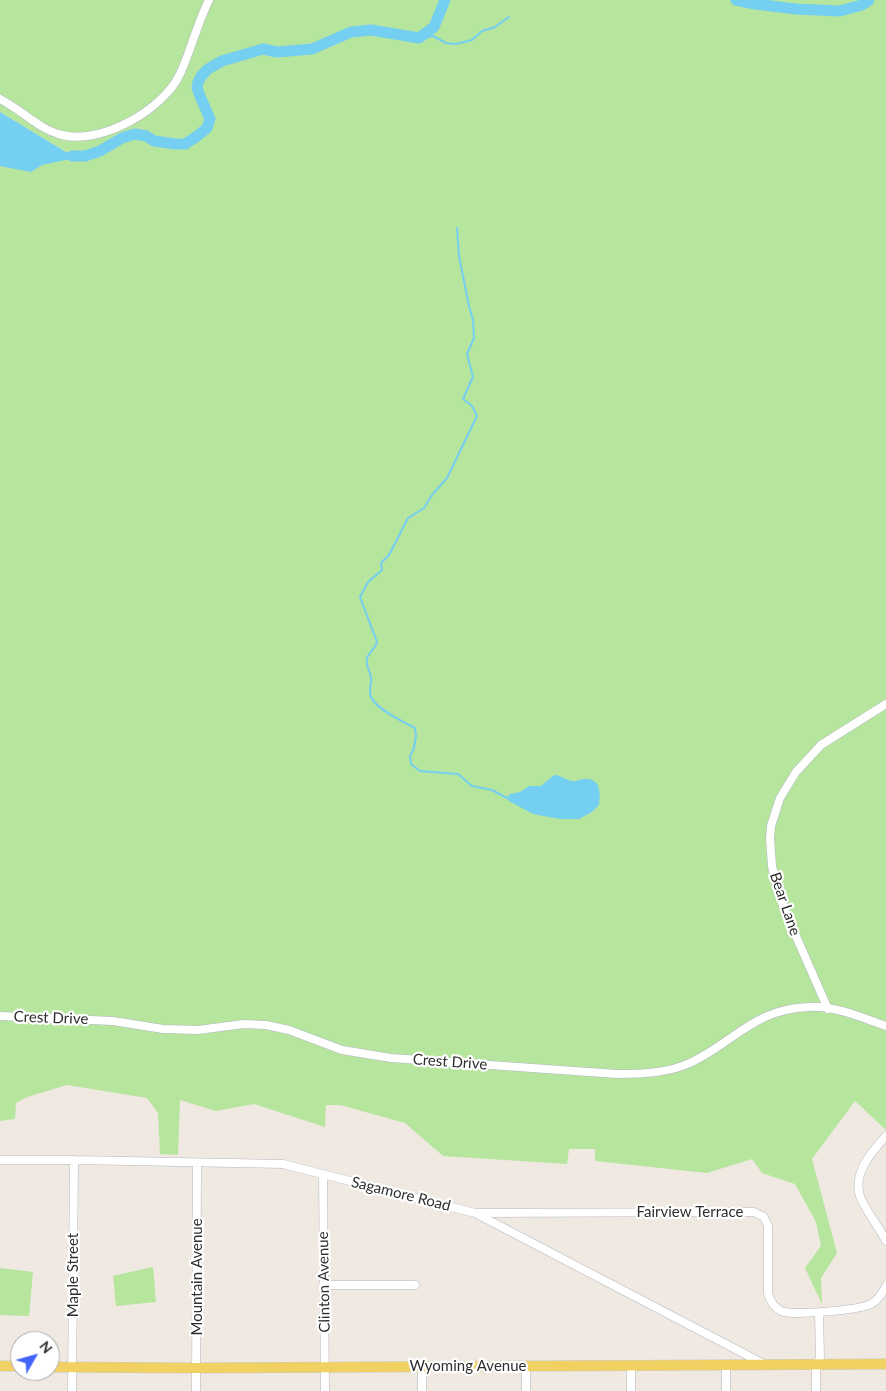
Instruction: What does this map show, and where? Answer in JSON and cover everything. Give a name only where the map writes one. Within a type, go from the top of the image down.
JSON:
[{"type":"main road","name":"Wyoming Avenue","points":[[60,1367],[886,1364]]},
{"type":"street","points":[[0,99],[45,129],[62,136],[80,138],[113,130],[138,116],[165,94],[179,76],[201,16],[209,0]]},
{"type":"street","name":"Bear Lane","points":[[826,1005],[778,892],[772,866],[771,826],[780,798],[796,772],[821,745],[886,704]]},
{"type":"street","name":"Crest Drive","points":[[0,1016],[113,1021],[163,1029],[198,1030],[244,1024],[266,1025],[289,1030],[342,1050],[392,1058],[633,1074],[671,1070],[693,1061],[755,1021],[774,1012],[826,1005],[886,1026]]},
{"type":"street","points":[[886,1136],[860,1172],[857,1183],[858,1192],[863,1203],[886,1242]]},
{"type":"street","name":"Sagamore Road","points":[[0,1160],[283,1164],[475,1213],[766,1365]]},
{"type":"street","name":"Maple Street","points":[[72,1391],[74,1160]]},
{"type":"street","name":"Mountain Avenue","points":[[196,1391],[197,1163]]},
{"type":"street","name":"Clinton Avenue","points":[[323,1174],[325,1391]]},
{"type":"street","name":"Fairview Terrace","points":[[475,1213],[759,1213],[766,1221],[769,1230],[768,1293],[770,1302],[781,1311],[819,1313]]},
{"type":"street","points":[[323,1285],[415,1285]]},
{"type":"street","points":[[816,1391],[820,1357],[819,1313],[871,1304],[882,1294],[886,1286]]},
{"type":"street","points":[[631,1391],[632,1365]]},
{"type":"street","points":[[726,1365],[726,1391]]},
{"type":"street","points":[[422,1366],[422,1391]]},
{"type":"street","points":[[526,1366],[526,1391]]},
{"type":"green space","points":[[0,0],[886,0],[886,1130],[855,1101],[812,1159],[837,1253],[821,1278],[822,1304],[805,1268],[821,1246],[816,1222],[795,1184],[762,1173],[752,1159],[707,1173],[595,1161],[595,1149],[569,1149],[567,1164],[443,1156],[405,1123],[340,1105],[326,1105],[325,1127],[254,1104],[216,1111],[180,1100],[178,1155],[160,1154],[158,1113],[147,1098],[67,1085],[27,1097],[16,1103],[15,1119],[0,1121],[0,157],[84,156],[66,152],[0,112]]},
{"type":"green space","points":[[153,1267],[156,1302],[116,1306],[113,1276]]},
{"type":"green space","points":[[0,1268],[33,1272],[29,1316],[0,1315]]},
{"type":"water","points":[[0,112],[66,152],[85,156],[42,165],[31,172],[0,166]]},
{"type":"water","points":[[554,775],[573,781],[589,779],[596,783],[600,796],[599,805],[592,812],[579,819],[560,819],[533,814],[509,801],[507,798],[510,794],[520,792],[529,786],[541,786]]},
{"type":"waterway","points":[[72,156],[85,156],[100,151],[122,138],[135,134],[146,136],[154,141],[185,144],[207,128],[210,119],[197,88],[198,82],[208,69],[222,61],[263,49],[277,52],[312,49],[351,32],[371,30],[419,38],[434,27],[445,0]]},
{"type":"waterway","points":[[736,0],[796,9],[840,11],[862,5],[869,0]]},
{"type":"waterway","points":[[419,38],[433,36],[446,43],[456,44],[472,40],[482,31],[495,27],[509,17]]},
{"type":"waterway","points":[[457,228],[459,256],[473,320],[474,338],[467,354],[473,377],[463,399],[472,406],[477,416],[447,478],[432,495],[424,508],[408,518],[389,555],[381,563],[382,570],[368,582],[360,597],[377,642],[367,661],[371,677],[370,694],[378,706],[415,728],[416,736],[414,748],[410,756],[411,764],[420,771],[458,774],[472,786],[492,790],[507,798]]}]
